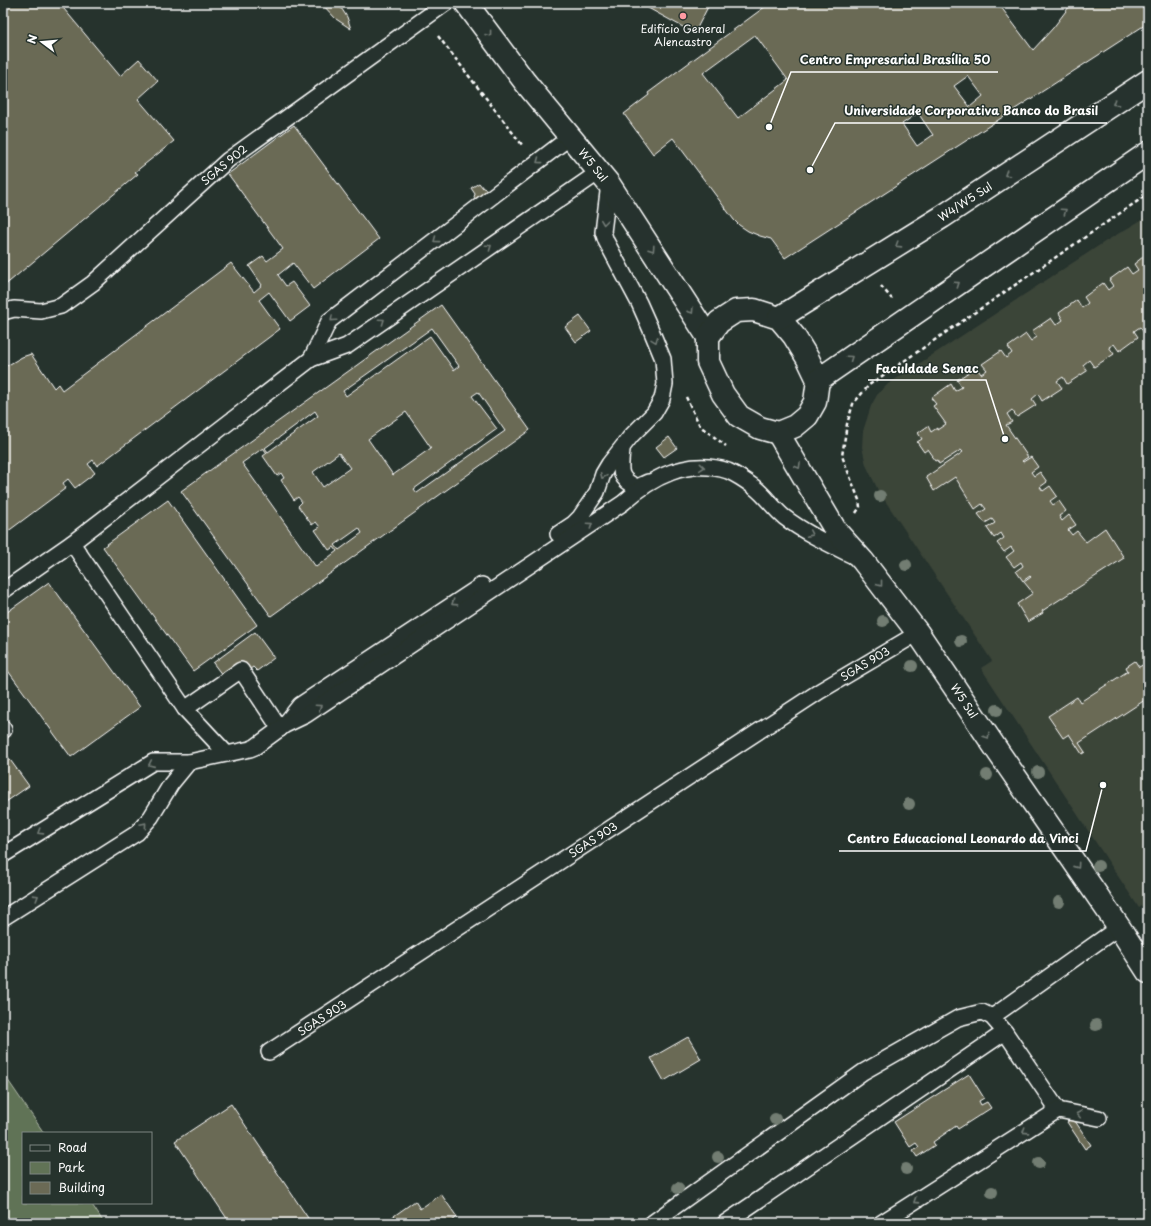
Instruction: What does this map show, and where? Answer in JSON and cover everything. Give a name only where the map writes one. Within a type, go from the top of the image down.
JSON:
[{"type":"main road","name":"W5 Sul","points":[[466,3],[525,82],[604,178],[708,336]]},
{"type":"main road","name":"W4/W5 Sul","points":[[779,318],[942,217],[1148,81]]},
{"type":"main road","points":[[818,380],[1148,153]]},
{"type":"main road","points":[[754,310],[779,318],[794,336],[808,359],[818,380],[815,402],[807,416],[795,426],[778,432],[760,428],[739,416],[723,394],[708,362],[708,336],[719,322],[736,311],[754,310]]},
{"type":"main road","name":"W5 Sul","points":[[778,432],[836,531],[862,561],[918,633],[1119,927],[1148,972]]},
{"type":"lane","name":"SGAS 902","points":[[3,312],[14,309],[41,311],[61,306],[93,282],[228,160],[446,3]]},
{"type":"lane","points":[[311,359],[329,321],[570,137]]},
{"type":"lane","points":[[3,591],[72,543],[311,359],[347,346],[604,178]]},
{"type":"lane","points":[[282,727],[300,705],[573,524],[597,492],[603,474],[622,448],[654,413],[662,399],[665,384],[662,359],[648,324],[632,290],[620,270],[603,232],[604,178]]},
{"type":"lane","points":[[622,448],[621,475],[624,480],[637,487],[681,468],[690,466],[702,466],[728,471],[755,488],[783,515],[805,531],[862,561]]},
{"type":"lane","points":[[3,855],[153,762],[189,762],[255,747],[282,727],[313,711],[623,503],[648,482]]},
{"type":"lane","points":[[72,543],[185,709],[227,754]]},
{"type":"lane","name":"SGAS 903","points":[[269,1052],[820,691],[918,633]]},
{"type":"lane","points":[[185,709],[241,670],[282,727]]},
{"type":"lane","points":[[3,918],[137,833],[151,817],[171,784],[189,762]]},
{"type":"lane","points":[[992,1017],[1119,927]]},
{"type":"lane","points":[[652,1223],[863,1072],[958,1018],[982,1012],[992,1017],[1005,1032],[1058,1110]]},
{"type":"lane","points":[[725,1223],[1005,1032]]},
{"type":"lane","points":[[881,1223],[1058,1110],[1099,1118]]},
{"type":"path","points":[[865,265],[907,319]]},
{"type":"shaded area","points":[[1148,216],[1148,902],[1139,908],[981,668],[992,661],[878,490],[866,465],[862,447],[863,431],[871,406],[877,395],[888,384],[1106,241]]},
{"type":"green space","points":[[3,1073],[43,1132],[22,1132],[22,1204],[92,1204],[104,1223],[3,1223]]},
{"type":"building","points":[[9,3],[59,3],[120,76],[139,59],[158,81],[138,99],[174,141],[135,172],[138,174],[3,287],[3,8]]},
{"type":"building","points":[[321,3],[338,3],[347,17],[351,29],[336,19]]},
{"type":"building","name":"Edifício General Alencastro","points":[[639,3],[710,3],[696,30],[694,29],[692,32]]},
{"type":"building","points":[[770,3],[998,3],[1033,50],[1053,28],[1072,3],[1148,3],[1148,23],[785,258],[771,239],[748,231],[734,220],[673,138],[653,154],[624,114],[649,95],[648,93]],"holes":[[[755,35],[788,80],[738,118],[703,73]],[[968,76],[983,96],[970,107],[954,86]],[[918,113],[933,135],[917,146],[902,124]]]},
{"type":"building","points":[[294,125],[379,239],[313,289],[293,263],[278,275],[286,286],[292,282],[310,306],[290,321],[269,292],[259,300],[280,329],[97,466],[93,460],[88,464],[95,473],[75,488],[68,479],[63,483],[66,488],[3,535],[3,368],[22,357],[31,354],[54,388],[58,384],[62,390],[231,263],[254,292],[262,285],[249,266],[263,256],[267,261],[283,249],[228,174]]},
{"type":"building","points":[[479,183],[483,188],[488,190],[490,198],[495,204],[487,210],[476,201],[474,197],[475,194],[471,188]]},
{"type":"building","points":[[1148,253],[1148,332],[1145,334],[1140,327],[1134,331],[1138,337],[1119,351],[1114,344],[1109,347],[1114,354],[1094,367],[1089,360],[1083,365],[1087,371],[1067,384],[1063,377],[1057,381],[1062,388],[1042,401],[1038,394],[1032,399],[1036,405],[1017,417],[1012,410],[1007,414],[1012,422],[1006,425],[1028,457],[1022,461],[1023,462],[1031,457],[1038,467],[1031,472],[1034,476],[1040,472],[1047,482],[1040,487],[1043,491],[1050,486],[1057,496],[1050,501],[1053,505],[1059,501],[1066,511],[1059,516],[1062,521],[1069,515],[1076,525],[1068,530],[1072,535],[1077,531],[1086,542],[1105,528],[1124,558],[1042,611],[1043,613],[1028,622],[1017,604],[1033,593],[1024,582],[1031,577],[1030,576],[1023,581],[1016,571],[1023,566],[1021,562],[1014,567],[1006,557],[1014,551],[1011,547],[1004,552],[997,543],[1004,538],[1001,533],[994,538],[987,528],[995,523],[992,519],[985,523],[978,514],[986,509],[982,504],[975,509],[955,477],[934,491],[926,477],[963,452],[961,450],[939,464],[937,460],[935,461],[932,457],[933,456],[928,449],[924,452],[917,442],[922,439],[918,433],[928,426],[931,432],[946,424],[933,406],[936,404],[931,398],[951,384],[955,391],[962,387],[957,380],[976,367],[981,374],[987,370],[982,364],[1001,351],[1006,358],[1012,353],[1008,347],[1026,334],[1031,341],[1037,337],[1032,331],[1051,318],[1056,325],[1063,320],[1059,313],[1077,300],[1082,308],[1088,303],[1084,297],[1103,283],[1108,290],[1113,286],[1109,280],[1127,267],[1132,274],[1138,270],[1134,264]]},
{"type":"building","points":[[441,305],[530,430],[271,616],[181,491]],"holes":[[[432,328],[459,366],[454,370],[430,336],[346,396],[343,391]],[[478,392],[505,431],[417,493],[414,489],[497,429],[472,396]],[[315,411],[318,416],[268,452],[265,448]],[[406,412],[431,448],[393,475],[368,439]],[[263,448],[267,453],[263,456],[277,476],[281,473],[284,478],[281,480],[294,500],[298,497],[302,502],[298,506],[312,525],[316,522],[320,527],[315,530],[329,550],[334,547],[337,551],[316,567],[242,463]],[[339,453],[350,468],[323,487],[313,472]],[[359,528],[362,533],[339,550],[335,545]]]},
{"type":"building","points":[[580,316],[591,331],[576,342],[565,327]]},
{"type":"building","points":[[669,437],[677,448],[664,457],[656,447]]},
{"type":"building","points":[[168,500],[257,625],[193,671],[103,547]]},
{"type":"building","points":[[49,582],[140,707],[71,757],[3,664],[3,615]]},
{"type":"building","points":[[255,632],[274,658],[257,671],[253,667],[229,684],[213,663]]},
{"type":"building","points":[[1135,661],[1139,667],[1148,662],[1148,698],[1079,743],[1085,752],[1082,754],[1069,734],[1063,738],[1048,716],[1077,697],[1080,702],[1128,671],[1126,667]]},
{"type":"building","points":[[3,750],[29,786],[3,804]]},
{"type":"building","points":[[688,1037],[701,1059],[664,1081],[651,1058]]},
{"type":"building","points":[[969,1074],[984,1098],[979,1101],[981,1105],[987,1102],[991,1108],[958,1129],[956,1126],[933,1142],[935,1145],[917,1157],[913,1151],[919,1147],[916,1143],[910,1147],[894,1122]]},
{"type":"building","points":[[231,1104],[310,1221],[307,1223],[230,1223],[175,1141]]},
{"type":"building","points":[[1073,1118],[1091,1145],[1085,1149],[1067,1122]]},
{"type":"building","points":[[441,1194],[457,1217],[450,1223],[394,1223],[391,1218],[415,1201],[420,1209]]},
{"type":"place","name":"Edifício General Alencastro","points":[[683,16]]},
{"type":"place","name":"Centro Empresarial Brasília 50","points":[[769,127]]},
{"type":"place","name":"Universidade Corporativa Banco do Brasil","points":[[810,170]]},
{"type":"place","name":"Faculdade Senac","points":[[1005,439]]},
{"type":"place","name":"Centro Educacional Leonardo da Vinci","points":[[1103,785]]}]
